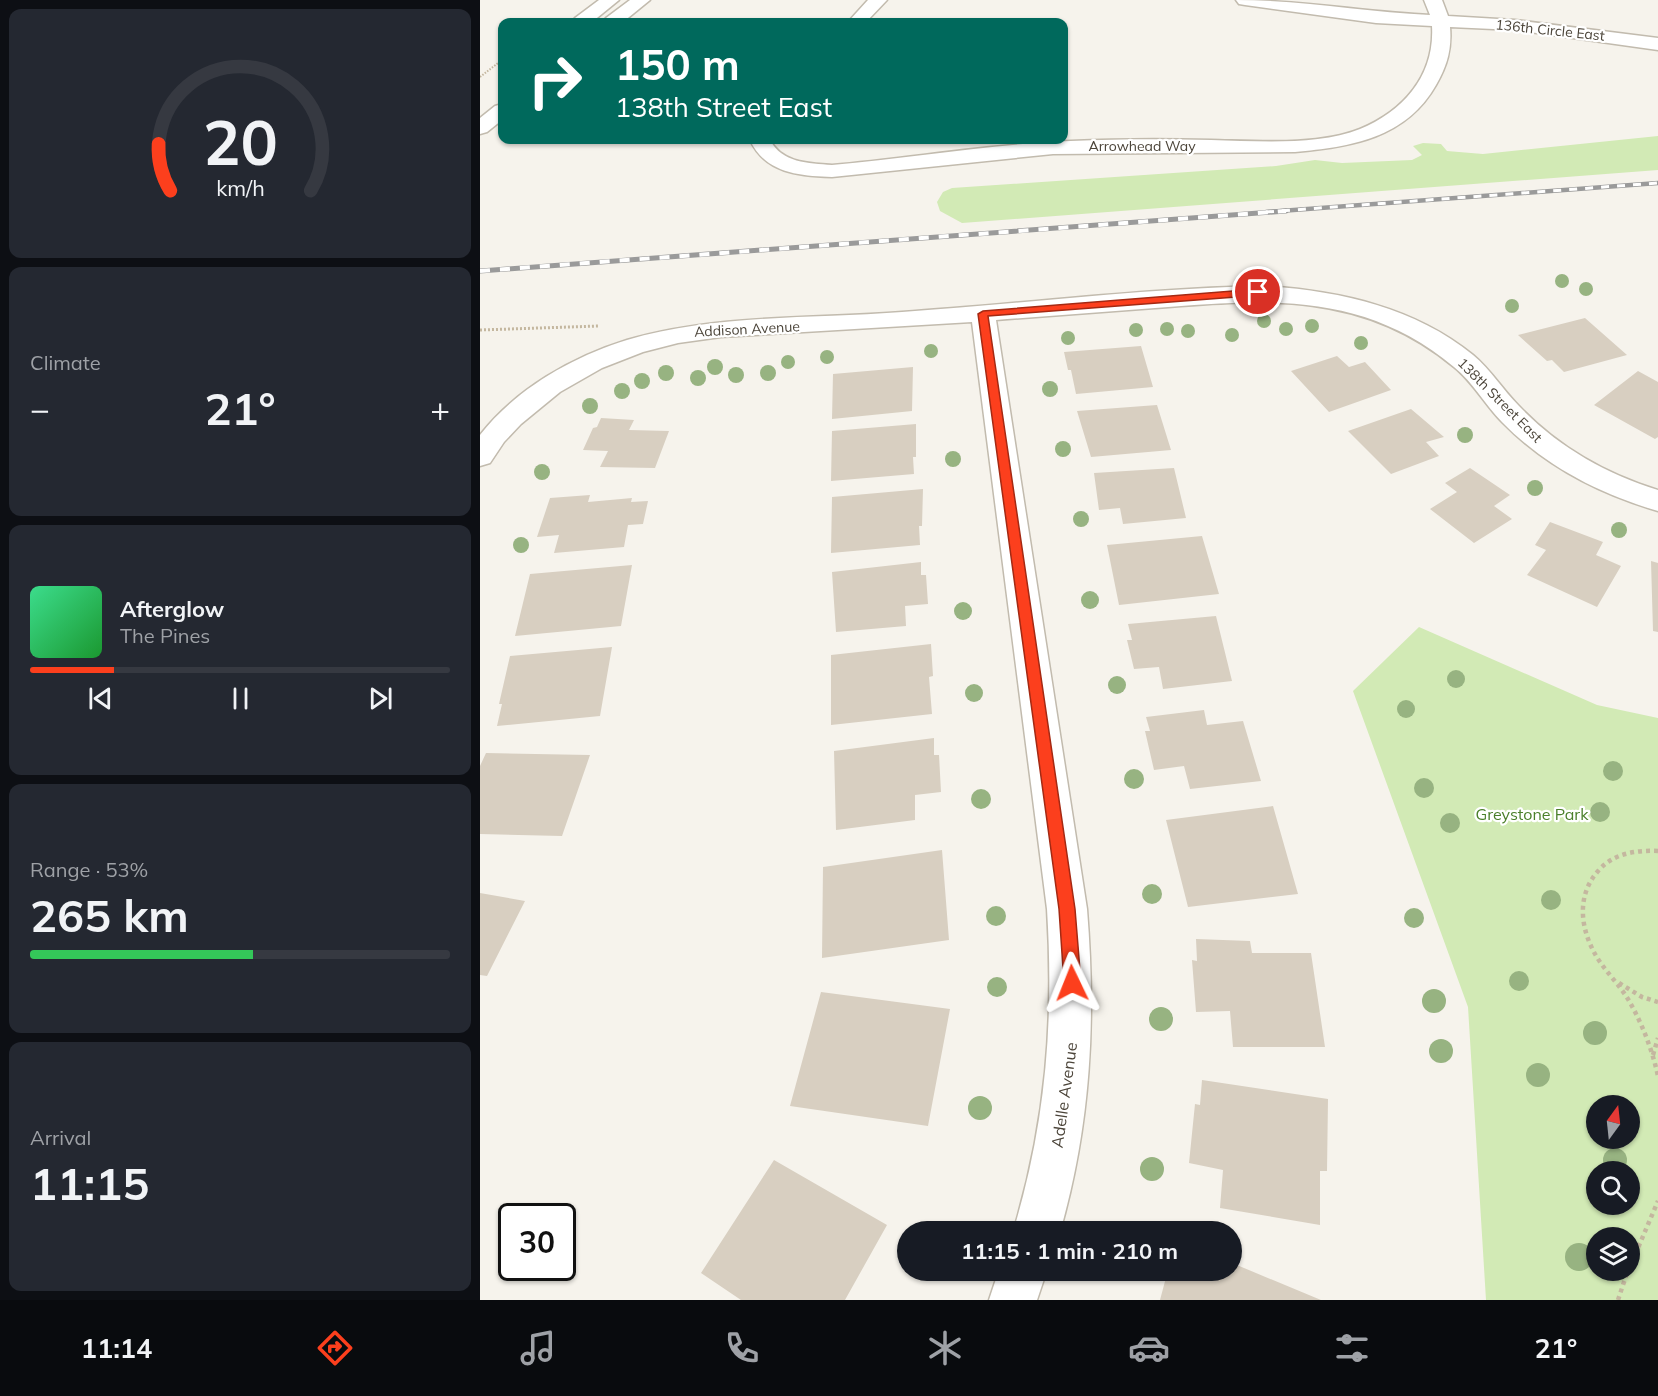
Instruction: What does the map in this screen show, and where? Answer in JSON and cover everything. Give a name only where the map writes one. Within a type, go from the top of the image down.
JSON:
[{"type":"street","points":[[586,18],[610,0]]},
{"type":"street","points":[[617,18],[640,0]]},
{"type":"street","points":[[861,18],[878,0]]},
{"type":"street","name":"136th Circle East","points":[[1245,0],[1376,18],[1552,29],[1658,44]]},
{"type":"street","name":"Arrowhead Way","points":[[762,144],[767,153],[783,163],[805,169],[832,171],[1046,148],[1139,145],[1297,146],[1339,141],[1374,131],[1395,121],[1412,109],[1423,95],[1438,62],[1442,46],[1441,21],[1433,0]]},
{"type":"street","points":[[480,128],[498,113]]},
{"type":"street","name":"138th Street East","points":[[983,314],[1258,292],[1308,296],[1358,306],[1404,324],[1446,348],[1481,378],[1508,412],[1525,428],[1568,460],[1603,479],[1658,501]]},
{"type":"street","name":"Addison Avenue","points":[[480,456],[499,430],[538,395],[586,366],[666,337],[721,328],[844,325],[983,314]]},
{"type":"street","name":"Adelle Avenue","points":[[983,314],[1067,909],[1072,963],[1073,1022],[1068,1084],[1057,1150],[1039,1221]]},
{"type":"street","points":[[1013,1300],[1019,1281]]},
{"type":"path","points":[[480,77],[498,63]]},
{"type":"path","points":[[1658,851],[1645,850],[1620,855],[1593,873],[1581,902],[1581,916],[1587,936],[1608,973],[1642,997],[1658,1002]]},
{"type":"path","points":[[1618,982],[1640,1021],[1658,1076]]},
{"type":"path","points":[[1652,1055],[1658,1038]]},
{"type":"path","points":[[1640,1244],[1658,1201]]},
{"type":"path","points":[[1618,1300],[1625,1281]]},
{"type":"green space","points":[[1658,136],[1658,170],[962,223],[940,211],[937,202],[943,192],[952,188],[1276,166],[1315,160],[1342,163],[1412,160],[1422,155],[1413,146],[1423,143],[1441,144],[1447,151],[1483,154]]},
{"type":"green space","name":"Greystone Park","points":[[1419,627],[1597,705],[1658,718],[1658,1300],[1486,1300],[1468,1007],[1353,691]]},
{"type":"building","points":[[1585,318],[1627,355],[1564,372],[1552,360],[1547,361],[1518,335]]},
{"type":"building","points":[[1141,346],[1153,387],[1076,394],[1064,352]]},
{"type":"building","points":[[1337,356],[1349,367],[1365,362],[1391,390],[1329,412],[1291,371]]},
{"type":"building","points":[[913,367],[912,411],[832,419],[833,374]]},
{"type":"building","points":[[1638,371],[1658,382],[1658,437],[1655,439],[1594,405]]},
{"type":"building","points":[[1157,405],[1171,450],[1091,457],[1077,411]]},
{"type":"building","points":[[1411,409],[1444,437],[1426,442],[1439,456],[1391,474],[1348,431]]},
{"type":"building","points":[[601,418],[634,420],[629,430],[669,431],[655,468],[600,467],[608,451],[583,450],[593,428],[597,427]]},
{"type":"building","points":[[916,424],[914,474],[831,481],[832,431]]},
{"type":"building","points":[[1174,468],[1186,518],[1123,524],[1120,508],[1099,510],[1094,473]]},
{"type":"building","points":[[1470,468],[1510,495],[1494,506],[1512,519],[1474,543],[1430,509],[1457,492],[1445,483]]},
{"type":"building","points":[[923,489],[922,526],[919,526],[920,545],[831,553],[832,497]]},
{"type":"building","points":[[590,495],[588,502],[632,498],[631,502],[648,501],[643,524],[628,525],[624,547],[554,553],[559,535],[537,537],[550,498]]},
{"type":"building","points":[[1550,522],[1603,542],[1596,555],[1621,566],[1597,607],[1527,575],[1546,550],[1535,545]]},
{"type":"building","points":[[1202,536],[1219,594],[1119,605],[1107,545]]},
{"type":"building","points":[[1651,561],[1658,563],[1658,632],[1653,631]]},
{"type":"building","points":[[921,562],[921,575],[926,575],[928,604],[905,606],[906,626],[836,632],[832,572]]},
{"type":"building","points":[[632,565],[621,626],[515,636],[530,574]]},
{"type":"building","points":[[1216,616],[1232,681],[1163,689],[1159,667],[1134,669],[1127,640],[1132,640],[1128,624]]},
{"type":"building","points":[[931,644],[933,676],[929,677],[932,714],[831,725],[831,655]]},
{"type":"building","points":[[612,647],[600,716],[497,726],[502,704],[499,704],[510,656]]},
{"type":"building","points":[[1204,710],[1207,725],[1243,721],[1261,781],[1190,789],[1184,766],[1154,770],[1145,731],[1150,731],[1146,717]]},
{"type":"building","points":[[934,738],[934,755],[939,755],[941,792],[915,795],[915,820],[836,830],[834,751]]},
{"type":"building","points":[[486,753],[590,755],[562,836],[480,834],[480,766]]},
{"type":"building","points":[[1273,806],[1298,894],[1188,907],[1166,820]]},
{"type":"building","points":[[942,850],[949,940],[822,958],[823,867]]},
{"type":"building","points":[[480,893],[525,901],[487,976],[480,975]]},
{"type":"building","points":[[1196,939],[1250,941],[1252,953],[1311,953],[1325,1047],[1233,1047],[1230,1011],[1196,1012],[1192,960],[1197,961]]},
{"type":"building","points":[[821,992],[950,1009],[928,1126],[790,1106]]},
{"type":"building","points":[[1202,1080],[1328,1099],[1327,1171],[1320,1171],[1320,1225],[1220,1208],[1223,1170],[1189,1163],[1195,1104],[1200,1105]]},
{"type":"building","points":[[774,1160],[887,1225],[845,1300],[741,1300],[701,1273]]},
{"type":"building","points":[[1242,1267],[1321,1300],[1160,1300],[1165,1281],[1242,1281]]},
{"type":"railway","points":[[1266,212],[1658,183]]},
{"type":"railway","points":[[480,271],[1286,211]]},
{"type":"route","points":[[1072,983],[1067,909],[983,314],[1258,292]]}]
